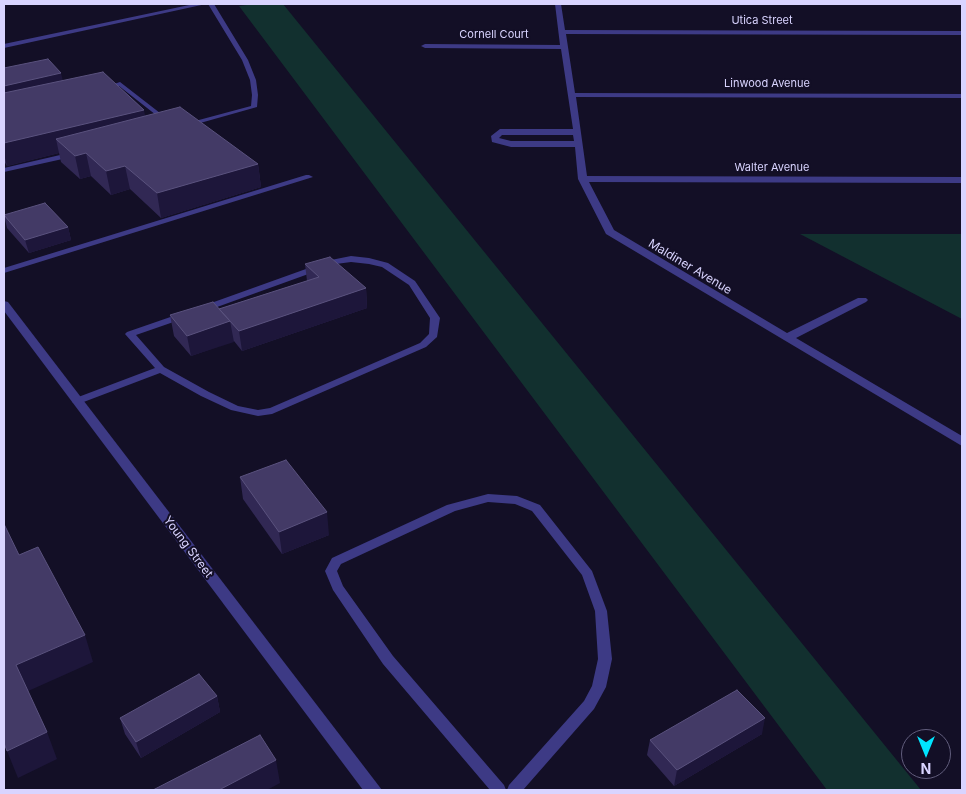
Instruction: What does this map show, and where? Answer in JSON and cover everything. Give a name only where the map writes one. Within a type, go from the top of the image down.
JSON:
[{"type":"street","points":[[4,46],[203,4]]},
{"type":"street","name":"Maldiner Avenue","points":[[558,4],[578,132],[583,179],[610,232],[620,240],[962,442]]},
{"type":"street","name":"Utica Street","points":[[562,32],[962,33]]},
{"type":"street","name":"Cornell Court","points":[[425,46],[564,47]]},
{"type":"street","name":"Linwood Avenue","points":[[571,95],[962,96]]},
{"type":"street","points":[[578,132],[500,132],[495,136],[495,140],[511,144],[579,144]]},
{"type":"street","name":"Walter Avenue","points":[[583,179],[962,180]]},
{"type":"street","points":[[787,338],[862,300]]},
{"type":"street","name":"Young Street","points":[[4,304],[373,790]]},
{"type":"lane","points":[[100,89],[120,84],[176,127],[254,107],[255,95],[245,60],[211,4]]},
{"type":"lane","points":[[4,170],[82,152]]},
{"type":"lane","points":[[4,271],[309,177]]},
{"type":"lane","points":[[77,401],[161,370],[235,408],[258,413],[272,411],[423,345],[434,335],[435,318],[412,283],[396,271],[369,261],[351,259],[334,262],[130,334],[161,370]]},
{"type":"lane","points":[[499,790],[388,660],[337,588],[331,571],[336,561],[451,508],[488,498],[516,500],[536,508],[588,574],[601,612],[605,659],[599,687],[589,705],[514,790]]},
{"type":"green space","points":[[283,4],[901,765],[901,779],[912,779],[921,790],[827,790],[239,6]]},
{"type":"green space","points":[[800,234],[962,234],[962,319]]},
{"type":"building","points":[[48,59],[61,73],[4,86],[4,68]]},
{"type":"building","points":[[103,72],[144,110],[4,143],[4,93]]},
{"type":"building","points":[[180,107],[258,164],[157,193],[125,166],[106,171],[86,153],[75,156],[56,139]]},
{"type":"building","points":[[45,203],[68,227],[25,240],[4,215]]},
{"type":"building","points":[[330,257],[366,288],[239,331],[219,309],[319,277],[305,264]]},
{"type":"building","points":[[213,302],[230,321],[187,336],[170,315]]},
{"type":"building","points":[[286,460],[327,512],[279,532],[240,477]]},
{"type":"building","points":[[4,524],[19,555],[38,547],[85,635],[16,665],[47,732],[7,751],[4,743]]},
{"type":"building","points":[[199,674],[217,696],[136,742],[120,718]]},
{"type":"building","points":[[737,690],[765,718],[677,770],[650,740]]},
{"type":"building","points":[[260,735],[276,760],[219,790],[153,790]]}]
